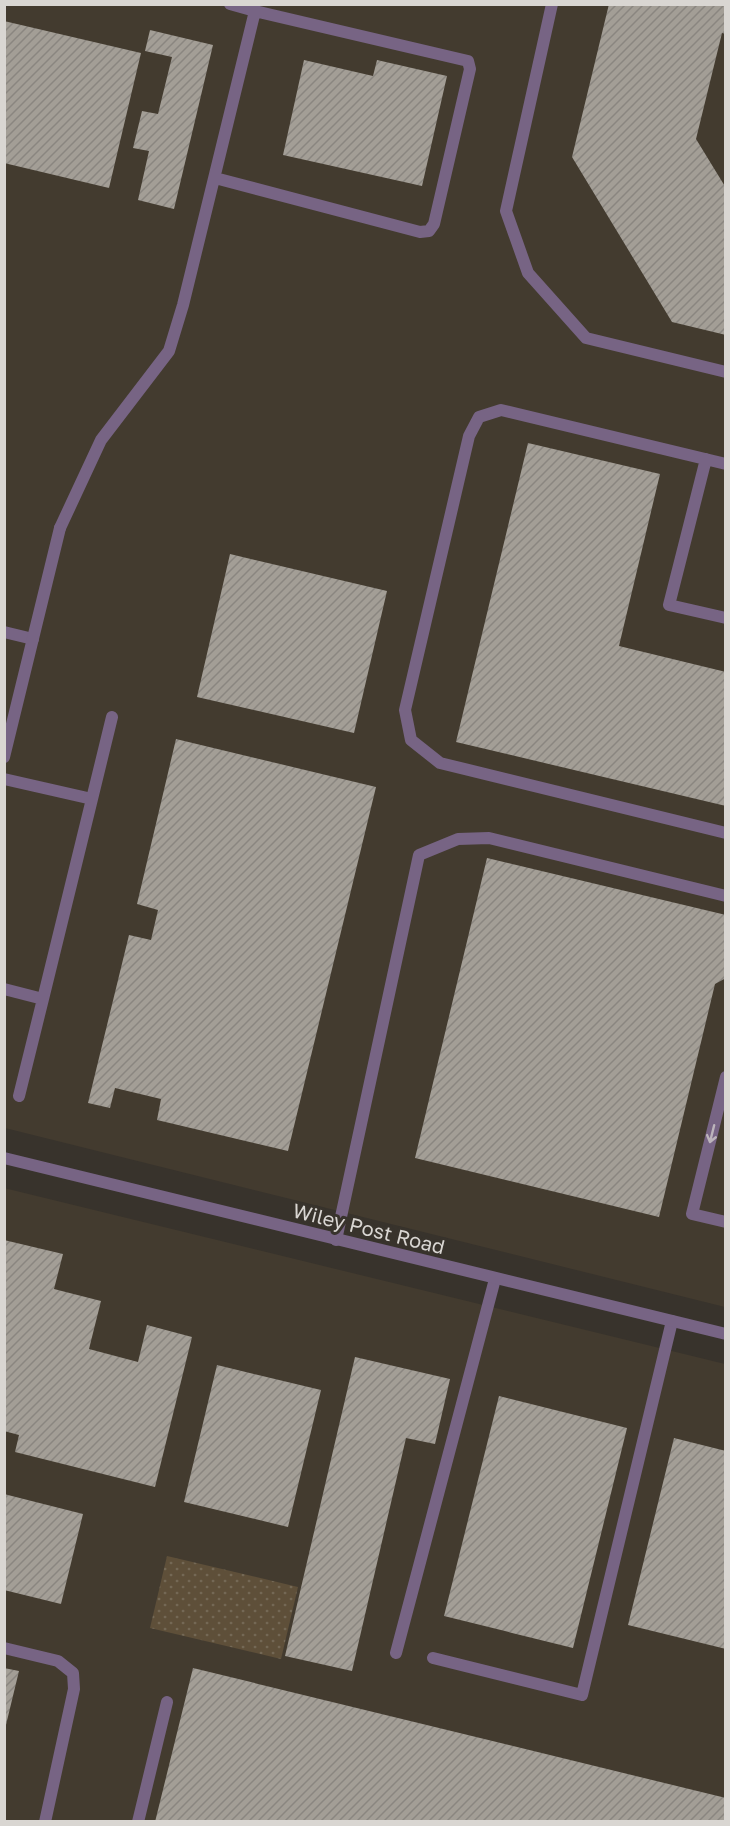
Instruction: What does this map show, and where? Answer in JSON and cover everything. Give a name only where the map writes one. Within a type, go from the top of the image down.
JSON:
[{"type":"street","points":[[215,178],[420,232],[429,231],[434,224],[470,69],[468,61],[230,4]]},
{"type":"street","points":[[552,4],[506,211],[528,273],[586,338],[726,372]]},
{"type":"street","points":[[4,757],[60,528],[101,440],[169,351],[183,305],[255,11]]},
{"type":"street","points":[[726,464],[501,410],[479,417],[469,436],[405,710],[411,740],[440,763],[726,833]]},
{"type":"street","points":[[706,459],[669,605],[726,618]]},
{"type":"street","points":[[4,632],[33,639]]},
{"type":"street","points":[[19,1096],[112,717]]},
{"type":"street","points":[[4,779],[92,800]]},
{"type":"street","points":[[336,1240],[419,855],[458,839],[489,838],[726,896]]},
{"type":"street","points":[[4,989],[43,999]]},
{"type":"street","points":[[726,1077],[692,1214],[726,1222]]},
{"type":"street","name":"Wiley Post Road","points":[[4,1158],[726,1334]]},
{"type":"street","points":[[396,1653],[495,1279]]},
{"type":"street","points":[[433,1658],[582,1695],[672,1321]]},
{"type":"street","points":[[4,1648],[58,1661],[73,1673],[74,1689],[45,1821]]},
{"type":"street","points":[[138,1821],[167,1702]]},
{"type":"shaded area","points":[[5,5],[725,5],[725,1307],[5,1128]]},
{"type":"shaded area","points":[[4,1188],[725,1364],[725,1821],[5,1821]]},
{"type":"shaded area","points":[[167,1556],[298,1587],[281,1659],[150,1628]]},
{"type":"building","points":[[609,4],[726,4],[726,34],[722,33],[696,139],[726,188],[726,335],[672,322],[572,157]]},
{"type":"building","points":[[4,21],[141,53],[109,188],[4,163]]},
{"type":"building","points":[[150,30],[213,45],[174,209],[138,200],[149,151],[133,148],[142,111],[158,114],[172,57],[145,51]]},
{"type":"building","points":[[304,60],[373,76],[377,60],[447,76],[422,186],[283,155]]},
{"type":"building","points":[[528,443],[660,474],[619,646],[726,672],[726,806],[456,742]]},
{"type":"building","points":[[230,554],[387,591],[354,733],[197,697]]},
{"type":"building","points":[[176,739],[376,787],[288,1151],[157,1120],[161,1099],[115,1088],[110,1108],[88,1103],[129,935],[151,940],[158,910],[137,904]]},
{"type":"building","points":[[487,858],[726,915],[726,978],[715,984],[659,1217],[415,1158]]},
{"type":"building","points":[[4,1240],[63,1254],[54,1289],[101,1301],[89,1349],[138,1362],[147,1325],[192,1337],[155,1487],[15,1452],[19,1435],[4,1431]]},
{"type":"building","points":[[355,1357],[450,1379],[435,1444],[406,1438],[352,1671],[285,1656]]},
{"type":"building","points":[[217,1365],[321,1390],[288,1527],[184,1502]]},
{"type":"building","points":[[499,1396],[627,1428],[573,1648],[444,1616]]},
{"type":"building","points":[[674,1438],[726,1451],[726,1649],[628,1625]]},
{"type":"building","points":[[4,1494],[83,1514],[61,1604],[4,1590]]},
{"type":"building","points":[[4,1668],[19,1671],[5,1729],[4,1729]]},
{"type":"building","points":[[193,1668],[726,1798],[726,1822],[155,1822]]}]
